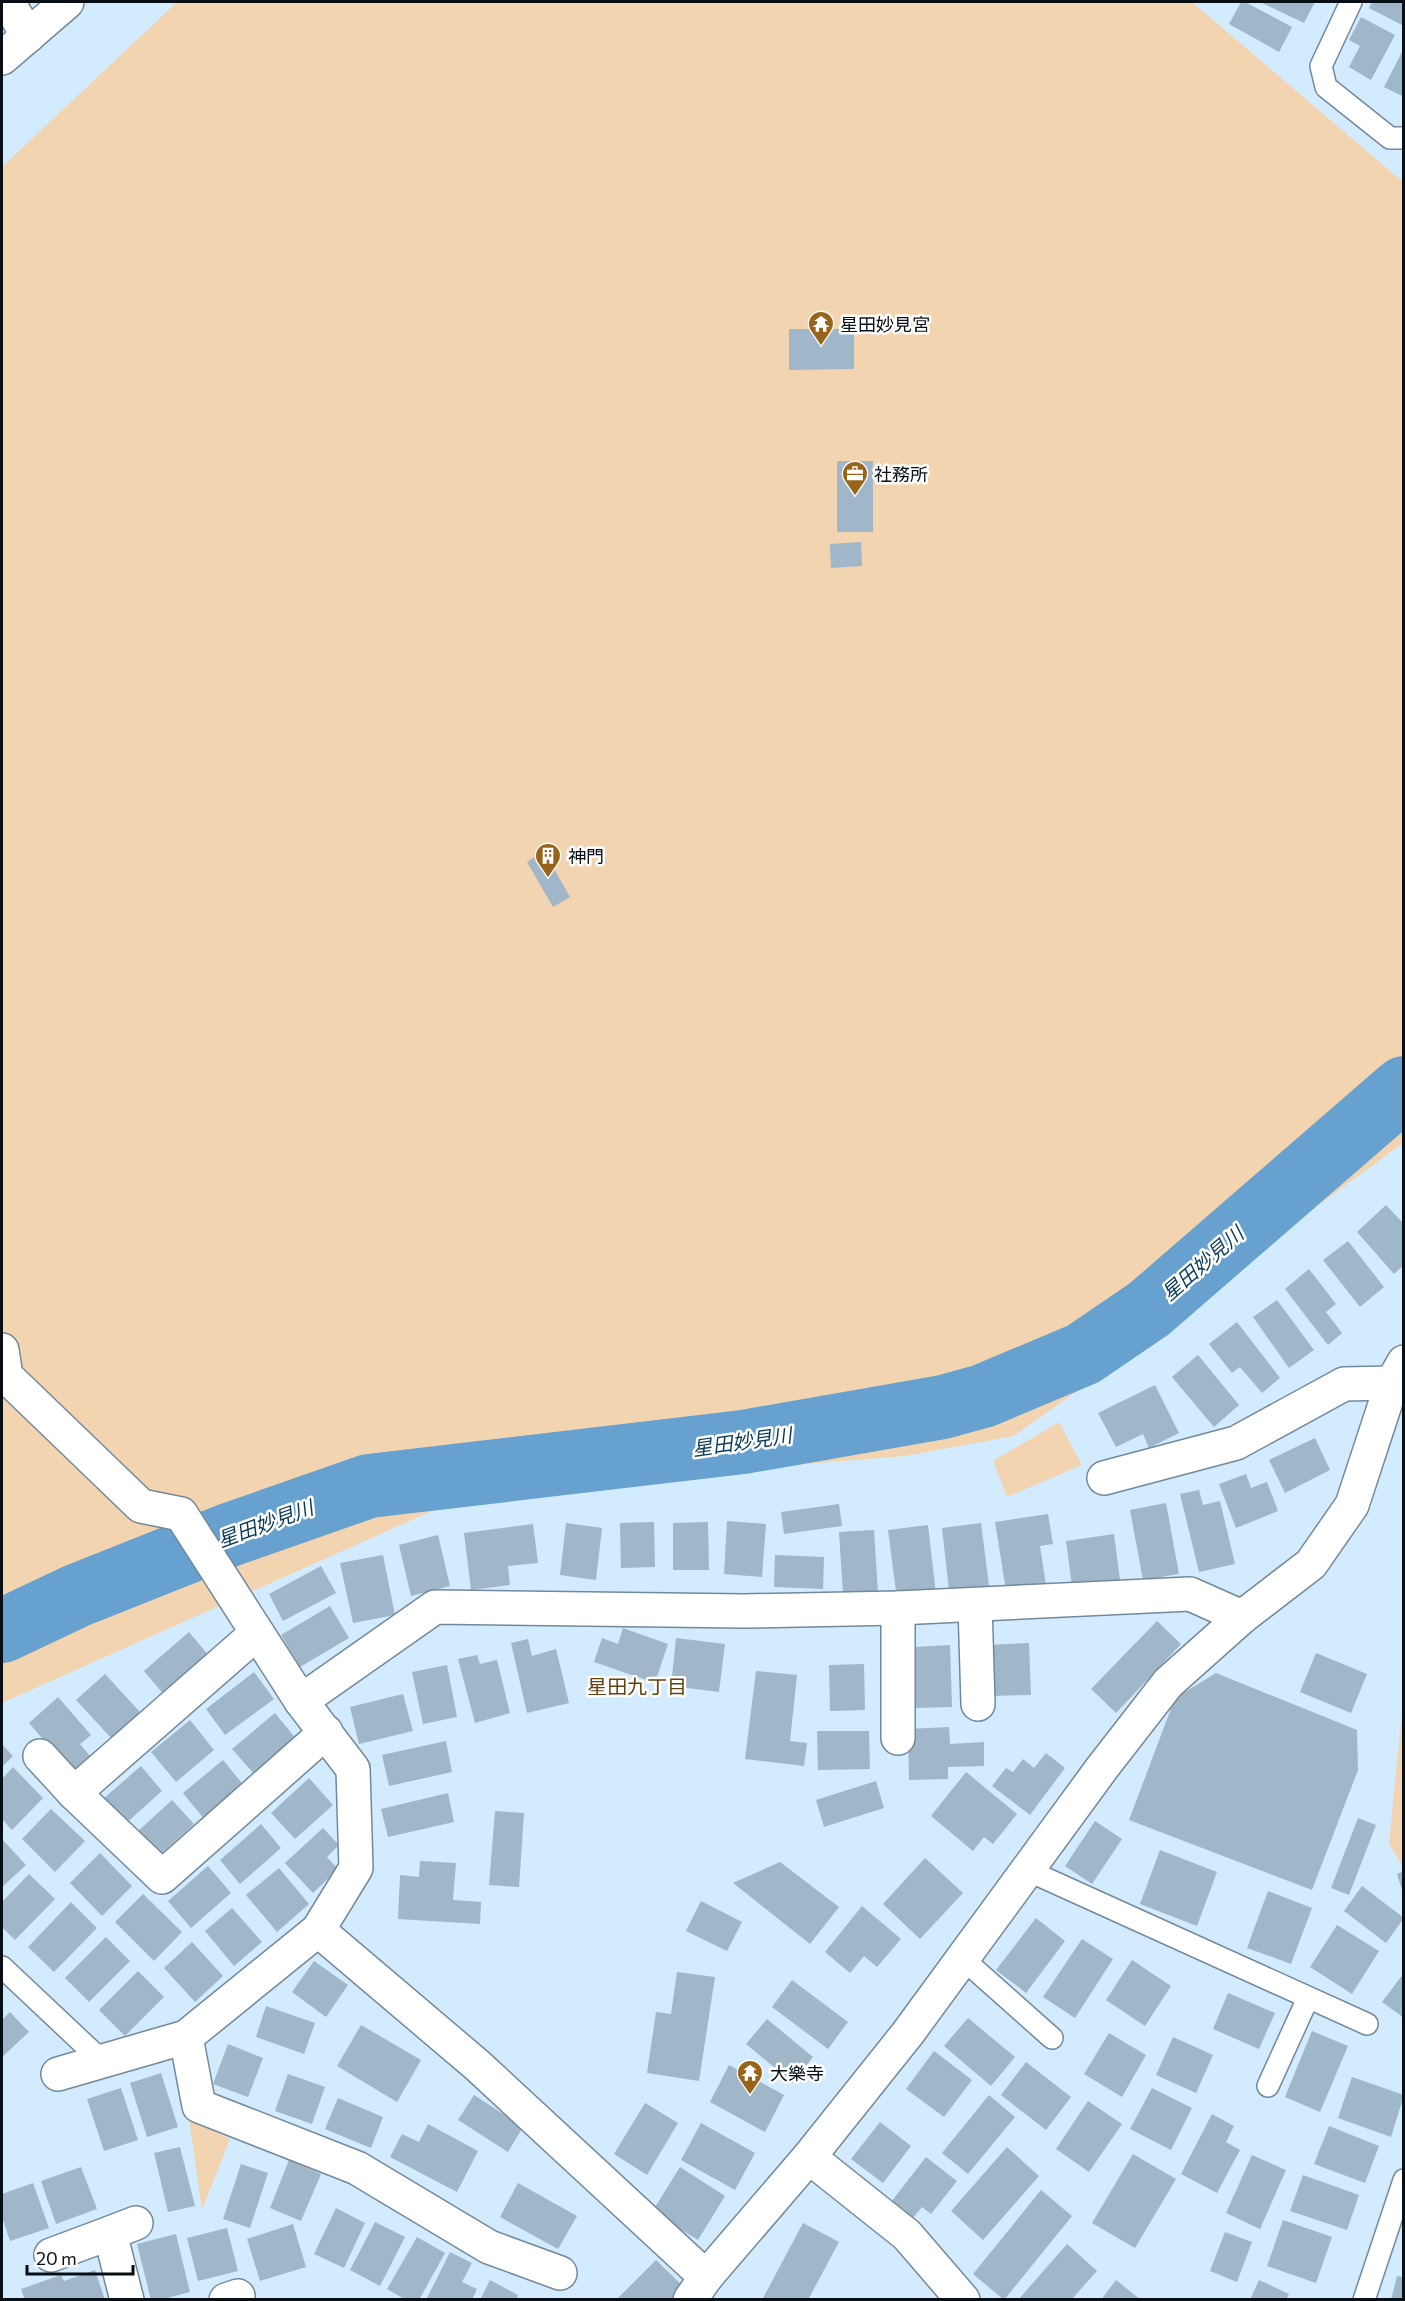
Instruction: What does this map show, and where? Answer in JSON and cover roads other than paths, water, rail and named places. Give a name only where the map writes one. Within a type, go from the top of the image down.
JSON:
[{"type":"street","points":[[8,2],[28,36]]},
{"type":"street","points":[[2,58],[67,2]]},
{"type":"street","points":[[2,1350],[6,1376],[141,1506],[181,1514],[301,1701],[353,1769],[356,1868],[318,1930],[186,2037],[58,2074]]},
{"type":"street","points":[[1104,1478],[1236,1443],[1344,1384],[1398,1372]]},
{"type":"street","points":[[318,1930],[477,2065],[698,2288],[809,2157],[908,2033],[1168,1683],[1242,1617],[1311,1564],[1352,1505],[1398,1372]]},
{"type":"street","points":[[301,1701],[435,1607],[745,1611],[898,1608],[1190,1594],[1242,1617]]},
{"type":"street","points":[[975,1605],[978,1704]]},
{"type":"street","points":[[898,1608],[898,1738]]},
{"type":"street","points":[[74,1793],[257,1633]]},
{"type":"street","points":[[40,1755],[74,1793],[162,1877],[326,1732]]},
{"type":"street","points":[[186,2037],[199,2106],[357,2168],[489,2247],[560,2273]]},
{"type":"street","points":[[809,2157],[907,2235],[963,2300]]},
{"type":"street","points":[[51,2254],[123,2228],[127,2300]]},
{"type":"lane","points":[[1351,2],[1321,66],[1326,87],[1390,138],[1404,138]]},
{"type":"lane","points":[[1027,1870],[1367,2024]]},
{"type":"lane","points":[[962,1959],[1052,2038]]},
{"type":"lane","points":[[2,1967],[102,2061]]},
{"type":"lane","points":[[1268,2086],[1308,1998]]},
{"type":"lane","points":[[1364,2300],[1404,2180]]},
{"type":"waterway","name":"星田妙見川","points":[[2,1631],[76,1596],[229,1535],[369,1486],[743,1442],[943,1407],[983,1396],[1083,1354],[1149,1309],[1404,1088]]},
{"type":"place","name":"星田妙見宮","points":[[821,347]]},
{"type":"place","name":"社務所","points":[[855,497]]},
{"type":"place","name":"神門","points":[[548,879]]},
{"type":"place","name":"大樂寺","points":[[750,2096]]},
{"type":"district","name":"星田九丁目","points":[[637,1686]]}]
